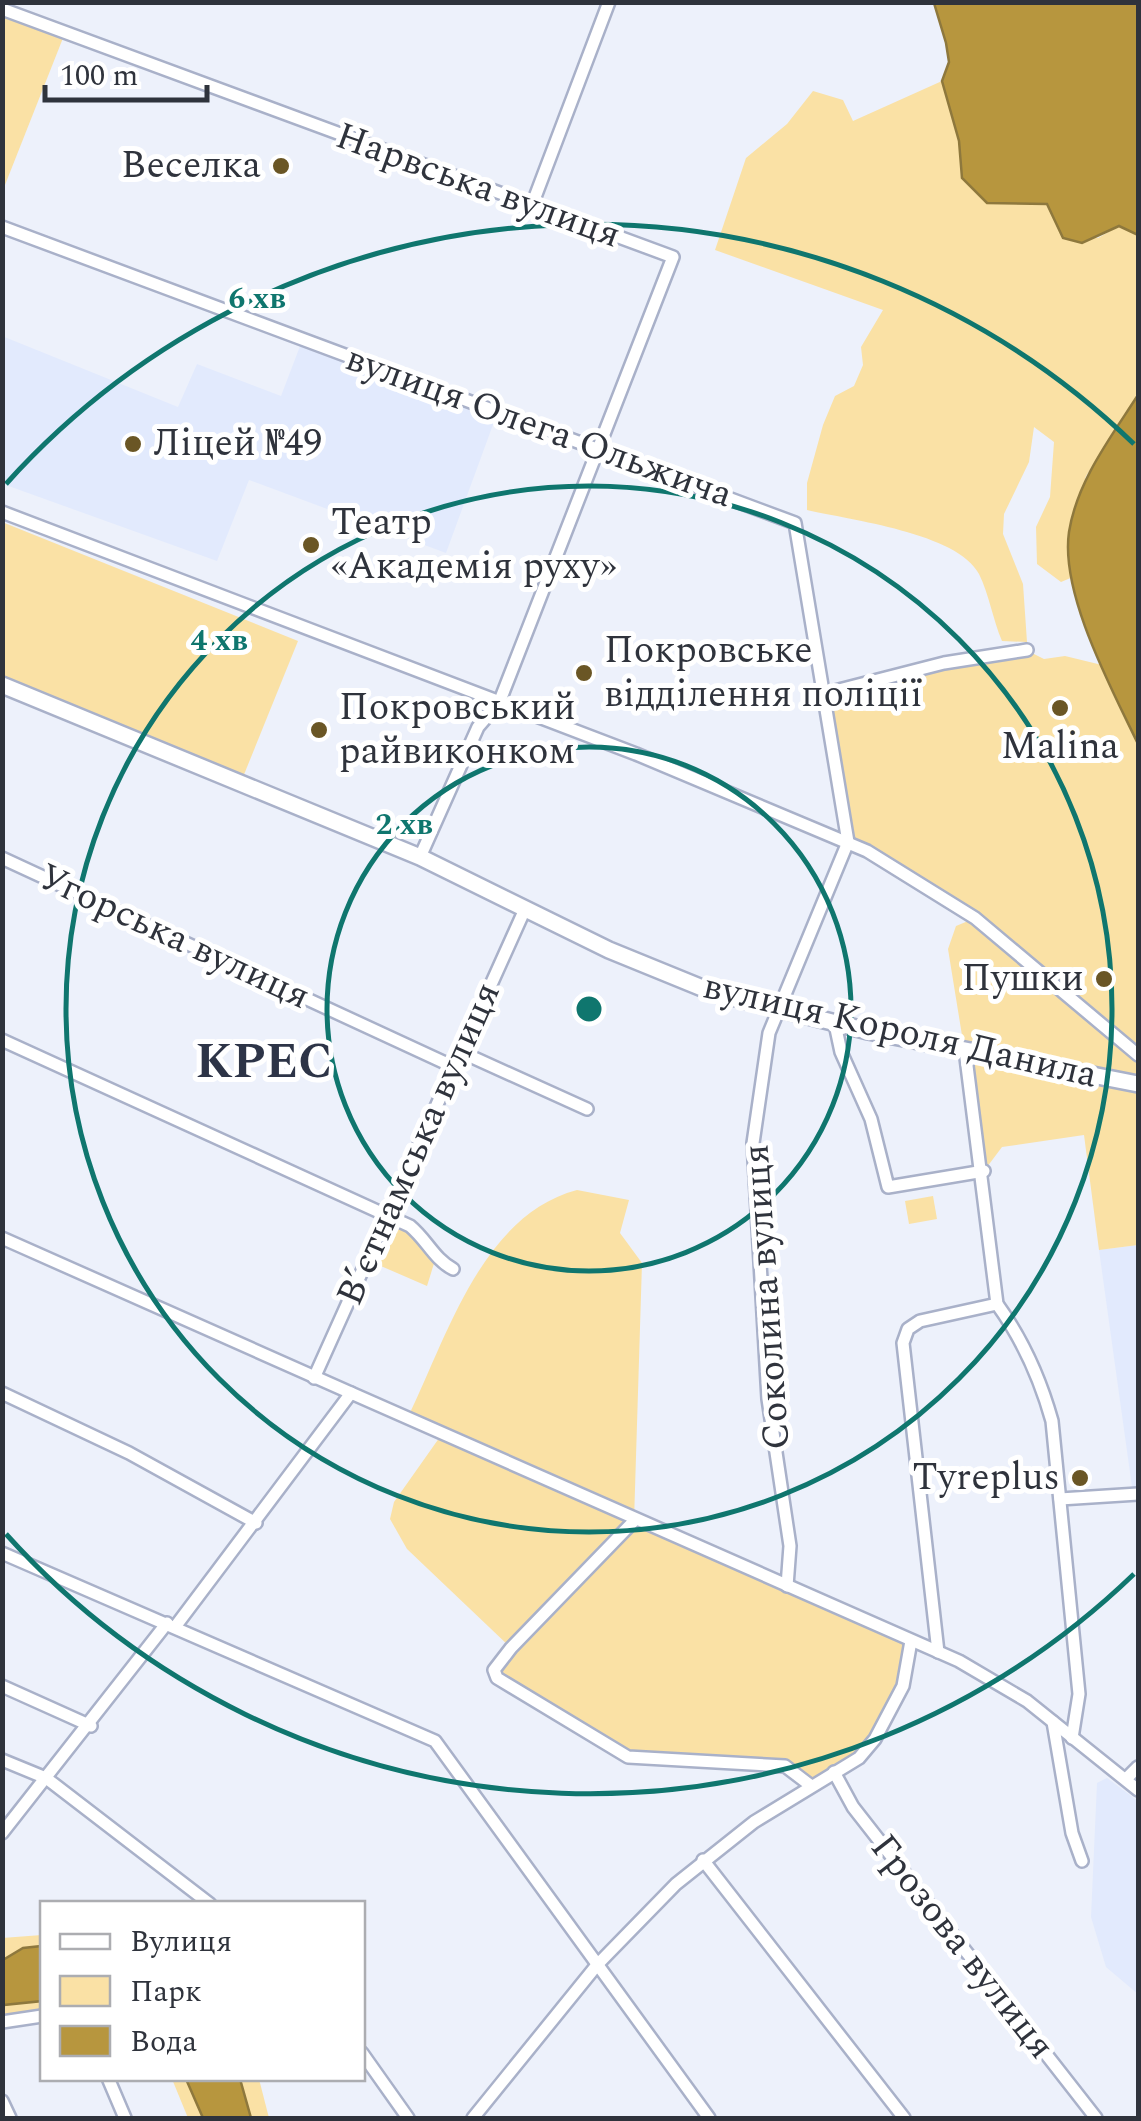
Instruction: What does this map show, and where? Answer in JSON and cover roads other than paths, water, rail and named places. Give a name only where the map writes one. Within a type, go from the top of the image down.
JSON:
[{"type":"main road","name":"вулиця Короля Данила","points":[[2,685],[420,857],[652,970],[779,1011],[1138,1084]]},
{"type":"street","points":[[532,205],[609,2]]},
{"type":"street","name":"Нарвська вулиця","points":[[2,9],[673,257],[598,447]]},
{"type":"street","name":"вулиця Олега Ольжича","points":[[2,227],[795,522],[827,693]]},
{"type":"street","points":[[420,857],[478,727],[498,703],[598,447]]},
{"type":"street","points":[[2,512],[848,842],[914,878],[974,918],[1138,1055]]},
{"type":"street","points":[[848,842],[827,693],[944,663],[1027,650]]},
{"type":"street","name":"Соколина вулиця","points":[[787,1586],[790,1546],[768,1399],[753,1144],[764,1052],[848,842]]},
{"type":"street","name":"Угорська вулиця","points":[[2,858],[454,1067]]},
{"type":"street","name":"Вʼєтнамська вулиця","points":[[314,1378],[524,909]]},
{"type":"street","points":[[835,1024],[846,1066],[871,1119],[888,1187],[984,1171]]},
{"type":"street","points":[[2,1040],[410,1226],[436,1257],[453,1269]]},
{"type":"street","points":[[965,1050],[984,1171],[997,1304],[1016,1330],[1042,1385],[1052,1422],[1079,1694],[1072,1738]]},
{"type":"street","points":[[461,1052],[586,1110]]},
{"type":"street","points":[[2,1238],[634,1522],[938,1652],[992,1679],[1138,1790]]},
{"type":"street","points":[[938,1652],[903,1344],[908,1329],[920,1321],[997,1304]]},
{"type":"street","points":[[2,1393],[130,1453],[256,1523]]},
{"type":"street","points":[[2,1834],[256,1523],[351,1393]]},
{"type":"street","points":[[1060,1500],[1138,1494]]},
{"type":"street","points":[[634,1522],[511,1648],[494,1670],[498,1678],[628,1757],[785,1766],[810,1785]]},
{"type":"street","points":[[2,1553],[435,1741],[709,2118]]},
{"type":"street","points":[[473,2118],[598,1965],[703,1860],[810,1785],[859,1758],[875,1739],[904,1686],[911,1642]]},
{"type":"street","points":[[2,1686],[91,1726]]},
{"type":"street","points":[[1053,1722],[1072,1832],[1082,1862]]},
{"type":"street","points":[[2,1760],[46,1778],[206,1901]]},
{"type":"street","points":[[1126,1780],[1138,1766]]},
{"type":"street","name":"Грозова вулиця","points":[[834,1772],[853,1807],[1096,2118]]},
{"type":"street","points":[[703,1860],[904,2118]]},
{"type":"street","points":[[2,2022],[40,2016]]},
{"type":"street","points":[[365,2058],[408,2118]]},
{"type":"street","points":[[109,2081],[125,2118]]},
{"type":"street","points":[[2,2100],[10,2118]]},
{"type":"water","points":[[934,3],[1138,3],[1138,235],[1119,226],[1082,243],[1063,238],[1047,204],[987,203],[962,178],[959,141],[942,81],[949,62],[946,43]]},
{"type":"water","points":[[1138,395],[1138,744],[1090,641],[1068,557],[1069,532],[1079,495],[1096,460]]},
{"type":"water","points":[[40,1946],[40,2001],[3,2005],[3,1960],[23,1948]]},
{"type":"water","points":[[187,2081],[241,2081],[251,2118],[203,2118]]},
{"type":"place","name":"Веселка","points":[[281,166]]},
{"type":"place","name":"Ліцей №49","points":[[133,444]]},
{"type":"place","name":"Театр «Академія руху»","points":[[311,545]]},
{"type":"place","name":"Покровське відділення поліції","points":[[584,673]]},
{"type":"place","name":"Malina","points":[[1060,708]]},
{"type":"place","name":"Покровський райвиконком","points":[[319,730]]},
{"type":"place","name":"Пушки","points":[[1104,979]]},
{"type":"place","name":"Tyreplus","points":[[1080,1478]]},
{"type":"district","name":"КРЕС","points":[[264,1062]]}]
